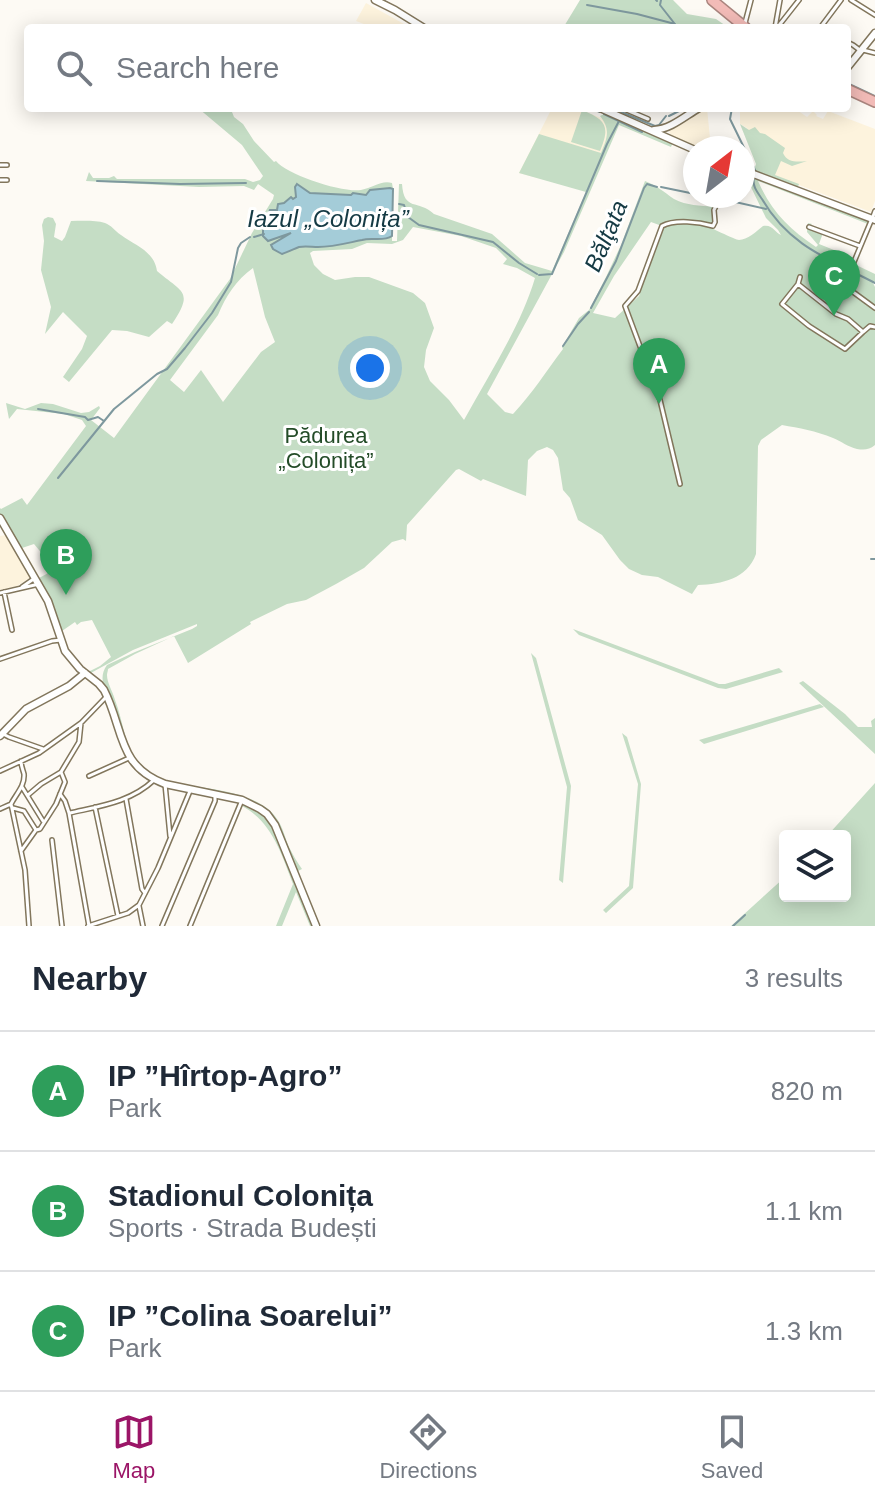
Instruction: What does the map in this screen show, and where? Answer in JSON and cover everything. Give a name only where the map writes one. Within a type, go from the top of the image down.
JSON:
[{"type":"highway","points":[[716,2],[742,24]]},
{"type":"highway","points":[[851,91],[875,102]]},
{"type":"street","points":[[375,0],[418,24]]},
{"type":"street","points":[[746,24],[751,0]]},
{"type":"street","points":[[777,24],[780,0]]},
{"type":"street","points":[[779,24],[799,0]]},
{"type":"street","points":[[823,24],[841,0]]},
{"type":"street","points":[[851,0],[875,15]]},
{"type":"street","points":[[851,63],[874,35]]},
{"type":"street","points":[[851,44],[875,53]]},
{"type":"street","points":[[609,112],[683,145]]},
{"type":"street","points":[[631,112],[648,119]]},
{"type":"street","points":[[651,129],[659,130],[692,112]]},
{"type":"street","points":[[671,140],[668,134],[672,124]]},
{"type":"street","points":[[0,165],[7,165]]},
{"type":"street","points":[[755,174],[873,219]]},
{"type":"street","points":[[0,180],[7,180]]},
{"type":"street","points":[[680,484],[660,400],[625,306],[638,291],[662,226],[702,223],[713,226],[715,208]]},
{"type":"street","points":[[851,269],[875,211]]},
{"type":"street","points":[[809,227],[860,246]]},
{"type":"street","points":[[834,272],[834,278],[875,308]]},
{"type":"street","points":[[800,277],[782,304],[809,326],[845,349],[870,326],[875,327]]},
{"type":"street","points":[[798,284],[863,332]]},
{"type":"street","points":[[0,518],[51,606],[67,655],[99,684],[107,696],[129,758],[154,780],[242,800],[267,814],[278,832],[316,926]]},
{"type":"street","points":[[12,630],[2,593],[37,581]]},
{"type":"street","points":[[19,589],[37,581]]},
{"type":"street","points":[[0,659],[61,640]]},
{"type":"street","points":[[43,749],[2,735],[26,709],[69,686],[85,673]]},
{"type":"street","points":[[0,771],[39,753],[81,723],[107,696]]},
{"type":"street","points":[[28,795],[61,772],[79,742],[81,723]]},
{"type":"street","points":[[89,776],[129,758]]},
{"type":"street","points":[[21,761],[25,776],[12,806],[25,870],[29,926]]},
{"type":"street","points":[[21,851],[40,829],[60,794],[65,782],[61,772]]},
{"type":"street","points":[[69,813],[126,799],[154,780]]},
{"type":"street","points":[[165,784],[170,836]]},
{"type":"street","points":[[22,787],[44,822]]},
{"type":"street","points":[[60,794],[69,813],[89,926],[133,911],[139,905],[190,789]]},
{"type":"street","points":[[162,926],[215,801],[215,794]]},
{"type":"street","points":[[126,799],[145,894]]},
{"type":"street","points":[[190,926],[242,800]]},
{"type":"street","points":[[0,809],[12,806],[24,811],[36,830]]},
{"type":"street","points":[[95,807],[118,916]]},
{"type":"street","points":[[52,840],[62,926]]},
{"type":"street","points":[[139,905],[143,926]]},
{"type":"shaded area","points":[[366,3],[404,24],[364,24],[356,21]]},
{"type":"shaded area","points":[[550,112],[586,112],[614,123],[587,191],[519,173]]},
{"type":"shaded area","points":[[698,112],[707,112],[710,136],[683,136],[683,143],[669,132]]},
{"type":"shaded area","points":[[740,112],[800,112],[807,117],[814,112],[823,119],[831,112],[875,129],[875,201],[871,212],[759,170],[755,136],[749,136],[747,128],[740,124]]},
{"type":"shaded area","points":[[6,535],[31,577],[17,586],[0,590],[0,536]]},
{"type":"green space","points":[[580,0],[673,0],[687,14],[716,19],[723,24],[565,24]]},
{"type":"green space","name":"Pădurea „Colonița”","points":[[203,112],[232,112],[274,162],[291,172],[329,186],[353,190],[392,183],[393,189],[367,198],[317,202],[300,219],[296,236],[316,242],[340,241],[361,233],[392,236],[392,241],[397,241],[399,184],[402,184],[409,202],[492,234],[525,263],[552,271],[586,192],[519,173],[539,134],[601,153],[607,134],[600,116],[606,113],[673,142],[671,147],[619,125],[564,252],[487,394],[505,412],[513,414],[563,349],[579,318],[589,310],[621,245],[645,181],[683,202],[683,208],[714,208],[713,225],[701,223],[739,240],[749,237],[763,226],[772,227],[781,235],[766,218],[755,195],[755,176],[870,219],[868,224],[758,181],[775,210],[797,233],[816,247],[818,245],[807,232],[808,223],[812,224],[809,227],[823,233],[819,244],[854,258],[850,269],[854,264],[875,274],[875,445],[857,449],[820,433],[782,425],[761,440],[758,446],[756,554],[740,575],[698,585],[692,594],[658,577],[629,569],[602,535],[578,520],[570,498],[563,490],[558,458],[547,447],[528,460],[526,496],[456,470],[407,525],[406,541],[392,542],[364,568],[306,600],[287,604],[250,622],[188,663],[174,636],[197,624],[133,650],[89,674],[84,669],[88,672],[111,657],[92,620],[77,625],[75,622],[62,631],[65,648],[50,601],[26,561],[39,578],[52,571],[34,544],[22,548],[27,558],[25,560],[0,514],[0,508],[22,498],[27,505],[86,426],[82,420],[64,414],[17,409],[9,419],[6,403],[25,409],[41,403],[53,404],[81,413],[99,406],[91,420],[114,438],[230,279],[274,195],[258,184],[254,190],[244,186],[199,187],[86,181],[89,172],[93,178],[260,180],[263,176],[242,145]],"holes":[[[651,222],[662,226],[667,222],[673,222],[666,224],[660,232],[639,296],[615,318],[593,313]],[[413,227],[461,236],[496,248],[507,259],[503,264],[535,278],[513,333],[464,420],[430,381],[424,367],[434,328],[425,303],[413,293],[369,277],[335,280],[314,265],[310,253],[352,249],[367,243],[392,244],[403,240]],[[253,268],[265,317],[275,342],[261,352],[223,402],[201,370],[184,392],[170,380],[218,315],[232,289]]]},
{"type":"green space","points":[[581,112],[597,117],[604,125],[605,136],[600,151],[571,142]]},
{"type":"green space","points":[[740,124],[749,130],[755,127],[785,148],[783,153],[790,160],[807,161],[792,166],[781,161],[775,175],[799,184],[797,189],[755,173],[755,136],[745,136]]},
{"type":"green space","points":[[48,217],[53,218],[56,224],[54,237],[62,241],[71,221],[107,224],[148,254],[157,271],[179,289],[184,299],[172,324],[167,321],[149,337],[112,330],[69,382],[63,377],[87,336],[63,312],[45,334],[51,307],[41,270],[42,225]]},
{"type":"green space","points":[[573,629],[719,684],[779,668],[783,672],[726,689],[718,688],[579,635]]},
{"type":"green space","points":[[169,638],[108,669],[108,681],[126,739],[138,764],[162,780],[240,795],[268,809],[279,822],[302,869],[298,871],[295,868],[278,829],[263,810],[231,797],[160,781],[145,773],[133,761],[104,687],[103,676],[107,665]]},
{"type":"green space","points":[[531,653],[536,658],[571,786],[563,883],[559,880],[567,787]]},
{"type":"green space","points":[[803,681],[858,727],[872,727],[871,721],[875,718],[875,754],[799,683]]},
{"type":"green space","points":[[820,704],[824,707],[704,744],[699,740]]},
{"type":"green space","points":[[622,733],[627,737],[641,784],[633,888],[606,913],[603,910],[629,886],[638,784]]},
{"type":"green space","points":[[875,783],[875,926],[731,926],[779,882],[779,902],[851,902],[851,830],[832,830]]},
{"type":"green space","points":[[244,802],[271,821],[315,926],[310,926],[296,892],[282,926],[276,926],[293,884],[274,839],[261,821],[242,806]]},
{"type":"water","name":"Iazul „Colonița”","points":[[297,184],[310,193],[366,195],[370,190],[393,189],[392,236],[329,246],[299,247],[282,254],[271,245],[291,233],[268,241],[263,236],[263,224],[270,210],[277,210],[278,204],[296,197]]},
{"type":"waterway","points":[[383,0],[422,24]]},
{"type":"waterway","points":[[661,0],[660,5],[675,24]]},
{"type":"waterway","points":[[587,5],[675,24]]},
{"type":"waterway","points":[[851,85],[875,96]]},
{"type":"waterway","points":[[621,112],[655,126],[666,116]]},
{"type":"waterway","points":[[669,116],[677,112]]},
{"type":"waterway","points":[[731,112],[730,119],[756,172]]},
{"type":"waterway","points":[[604,114],[642,132]]},
{"type":"waterway","points":[[539,275],[552,274],[619,121]]},
{"type":"waterway","points":[[97,181],[246,183]]},
{"type":"waterway","name":"Bălţata","points":[[591,308],[616,261],[644,188],[647,184],[657,187]]},
{"type":"waterway","name":"Bălţata","points":[[661,187],[683,192]]},
{"type":"waterway","name":"Bălţata","points":[[755,189],[773,215],[797,240],[875,283]]},
{"type":"waterway","points":[[399,204],[404,205],[408,217],[419,225],[493,242],[537,274]]},
{"type":"waterway","name":"Bălţata","points":[[755,206],[766,209]]},
{"type":"waterway","points":[[254,237],[264,234]]},
{"type":"waterway","points":[[58,478],[114,409],[167,369],[185,348],[231,282],[238,248],[250,237]]},
{"type":"waterway","name":"Bălţata","points":[[563,346],[589,312]]},
{"type":"waterway","points":[[38,409],[88,420],[98,417],[104,421]]},
{"type":"waterway","points":[[733,926],[745,915]]},
{"type":"place","name":"IP ”Colina Soarelui”","points":[[834,316]]},
{"type":"place","name":"IP ”Hîrtop-Agro”","points":[[659,404]]},
{"type":"place","name":"Stadionul Colonița","points":[[66,595]]}]
